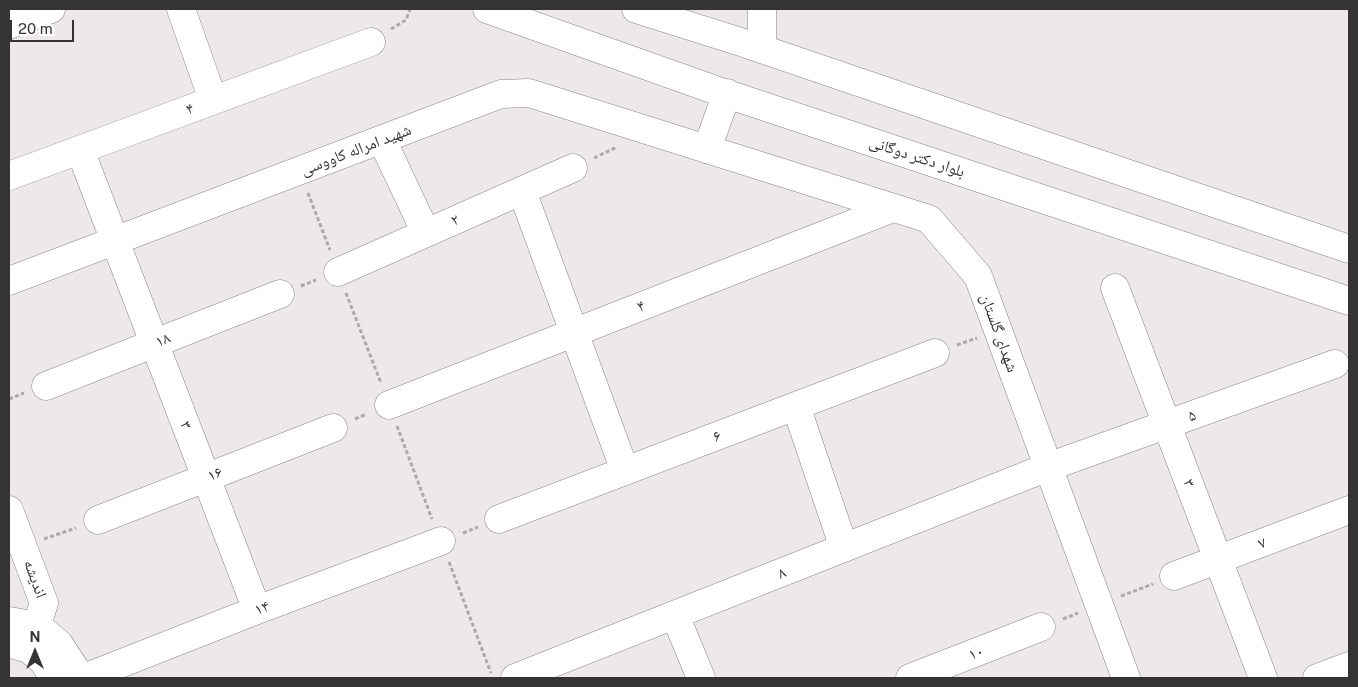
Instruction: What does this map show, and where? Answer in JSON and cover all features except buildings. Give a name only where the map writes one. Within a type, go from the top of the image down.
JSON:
[{"type":"street","points":[[9,25],[51,9]]},
{"type":"street","points":[[182,9],[213,100]]},
{"type":"street","name":"بلوار دکتر دوگانی","points":[[487,9],[727,93],[1349,301]]},
{"type":"street","points":[[636,9],[762,49],[1349,249]]},
{"type":"street","points":[[762,9],[762,49]]},
{"type":"street","name":"۴","points":[[9,176],[371,42]]},
{"type":"street","name":"شهید امراله کاووسی","points":[[9,281],[501,94],[529,93],[708,149]]},
{"type":"street","points":[[708,149],[727,93]]},
{"type":"street","points":[[382,140],[426,233]]},
{"type":"street","name":"شهدای گلستان","points":[[708,149],[929,219],[978,276],[1126,678]]},
{"type":"street","points":[[80,150],[115,241]]},
{"type":"street","name":"۲","points":[[338,272],[573,168]]},
{"type":"street","points":[[522,191],[625,471]]},
{"type":"street","name":"۴","points":[[389,405],[893,208]]},
{"type":"street","name":"۳","points":[[115,241],[257,610]]},
{"type":"street","name":"۳","points":[[1115,288],[1263,678]]},
{"type":"street","name":"۱۸","points":[[46,386],[280,294]]},
{"type":"street","name":"۶","points":[[499,519],[935,353]]},
{"type":"street","name":"۵","points":[[1048,467],[1335,364]]},
{"type":"street","points":[[796,406],[844,548]]},
{"type":"street","name":"۱۶","points":[[98,520],[333,428]]},
{"type":"street","name":"۸","points":[[515,678],[1048,467]]},
{"type":"street","name":"اندیشه","points":[[9,510],[44,603],[25,640]]},
{"type":"street","name":"۷","points":[[1174,576],[1349,510]]},
{"type":"street","name":"۱۴","points":[[82,678],[257,610],[441,542]]},
{"type":"street","points":[[675,615],[701,678]]},
{"type":"street","points":[[9,621],[44,662],[53,678]]},
{"type":"street","name":"۱۰","points":[[910,678],[1041,627]]},
{"type":"street","points":[[25,640],[59,644],[82,678]]},
{"type":"street","points":[[1317,678],[1349,666]]},
{"type":"path","points":[[371,42],[406,20],[410,9]]},
{"type":"path","points":[[573,168],[651,131]]},
{"type":"path","points":[[280,294],[338,272]]},
{"type":"path","points":[[935,353],[997,330]]},
{"type":"path","points":[[333,428],[389,405]]},
{"type":"path","points":[[441,542],[499,519]]},
{"type":"path","points":[[22,546],[98,520]]},
{"type":"path","points":[[1041,627],[1174,576]]}]
